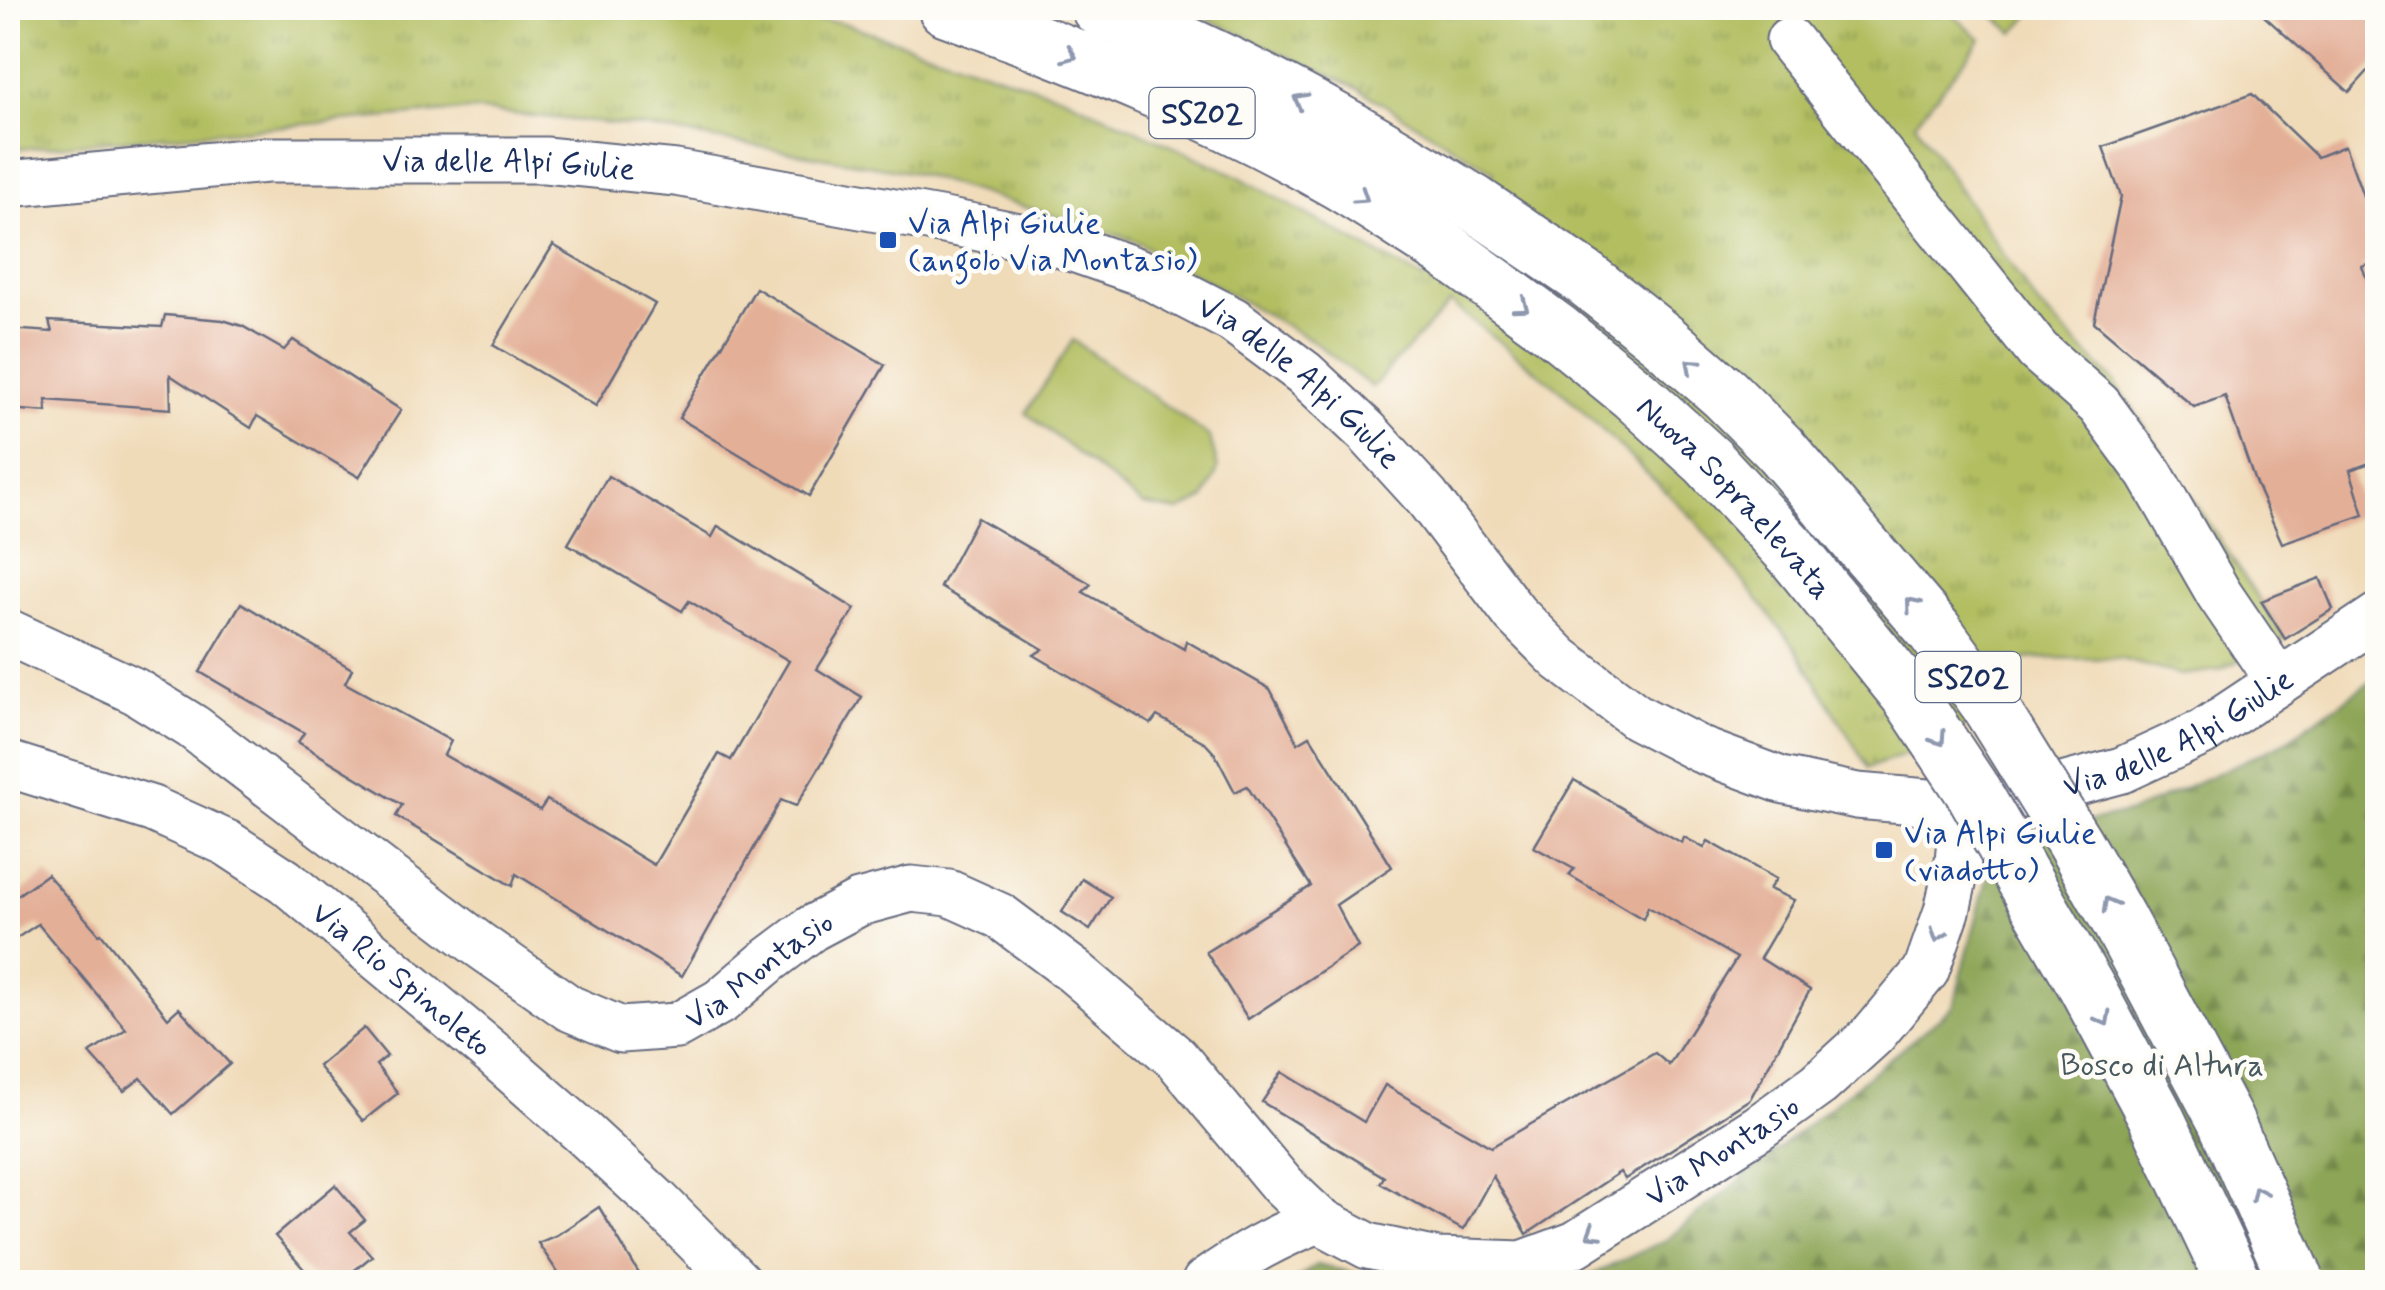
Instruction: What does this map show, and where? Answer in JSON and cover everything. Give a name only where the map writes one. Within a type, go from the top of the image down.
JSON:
[{"type":"highway","name":"Nuova Sopraelevata","points":[[946,8],[1109,71],[1340,182],[1443,248],[1558,332],[1708,460],[1792,552],[1910,697],[1974,793],[2154,1113],[2234,1282]]},
{"type":"highway","name":"Nuova Sopraelevata","points":[[1099,8],[1214,55],[1370,138],[1474,203],[1586,278],[1663,340],[1725,394],[1799,470],[1934,630],[2000,723],[2074,842],[2225,1120],[2297,1282]]},
{"type":"street","points":[[1789,40],[2038,352],[2099,404],[2150,474],[2219,594],[2279,682]]},
{"type":"street","name":"Via delle Alpi Giulie","points":[[8,184],[267,160],[545,160],[676,173],[1059,244],[1140,272],[1234,320],[1304,373],[1367,432],[1426,498],[1515,614],[1560,659],[1636,717],[1701,750],[1780,780],[1857,796],[1963,806],[2044,791],[2122,770],[2202,733],[2378,616]]},
{"type":"street","name":"Via Montasio","points":[[8,632],[135,691],[178,718],[569,1008],[621,1030],[676,1026],[720,1000],[812,928],[859,904],[911,890],[949,894],[1000,916],[1075,972],[1176,1058],[1283,1186],[1320,1220],[1368,1246],[1437,1261],[1522,1264],[1576,1244],[1758,1128],[1819,1084],[1874,1034],[1926,970],[1947,911],[1958,861],[1963,806]]},
{"type":"street","name":"Via Rio Spinoleto","points":[[8,764],[152,809],[227,843],[285,881],[580,1130],[738,1282]]},
{"type":"street","points":[[1205,1282],[1279,1235],[1320,1220]]},
{"type":"green space","points":[[8,8],[735,8],[757,16],[840,22],[1062,96],[1234,174],[1423,279],[1494,172],[1357,88],[1183,8],[1945,8],[1981,39],[1915,123],[2037,304],[2116,383],[2285,639],[2219,670],[2181,675],[2121,659],[2028,658],[1999,676],[1963,728],[1947,740],[1868,768],[1795,647],[1694,519],[1563,392],[1450,303],[1372,387],[1313,341],[1135,241],[915,173],[644,127],[471,110],[8,150]]},
{"type":"green space","points":[[1985,8],[2036,8],[2014,33]]},
{"type":"green space","points":[[1073,340],[1210,437],[1218,469],[1205,498],[1179,511],[1143,505],[1026,413]]},
{"type":"green space","name":"Bosco di Altura","points":[[2377,677],[2377,1282],[1577,1282],[1666,1240],[1953,1007],[1997,841],[2132,812],[2283,743]]},
{"type":"green space","points":[[1316,1265],[1396,1282],[1293,1282]]},
{"type":"building","points":[[2255,8],[2378,8],[2378,60],[2349,92]]},
{"type":"building","points":[[2252,94],[2317,157],[2345,146],[2378,237],[2378,260],[2362,266],[2378,312],[2378,460],[2350,470],[2364,515],[2282,543],[2255,482],[2225,396],[2194,407],[2094,322],[2121,196],[2103,147]]},
{"type":"building","points":[[553,245],[655,304],[596,406],[493,345]]},
{"type":"building","points":[[756,288],[885,365],[809,496],[679,418]]},
{"type":"building","points":[[165,315],[223,320],[242,326],[284,350],[293,340],[401,410],[359,477],[257,416],[251,428],[170,375],[171,409],[46,400],[47,412],[8,409],[8,329],[52,332],[49,321],[162,327]]},
{"type":"building","points":[[608,476],[712,537],[718,526],[855,609],[817,669],[862,697],[796,806],[781,800],[682,976],[516,874],[512,886],[396,816],[402,805],[298,742],[304,733],[200,672],[241,603],[352,669],[345,683],[451,741],[444,755],[540,810],[547,800],[654,865],[719,754],[731,760],[789,661],[689,601],[682,611],[568,544]]},
{"type":"building","points":[[977,518],[1091,584],[1083,592],[1184,649],[1186,641],[1270,689],[1298,743],[1310,736],[1392,867],[1336,905],[1358,947],[1248,1019],[1206,952],[1311,886],[1247,786],[1235,792],[1215,754],[1204,742],[1157,716],[1151,724],[1034,655],[1043,649],[940,587]]},
{"type":"building","points":[[2320,578],[2333,609],[2285,639],[2261,601]]},
{"type":"building","points":[[1574,780],[1682,843],[1684,837],[1704,848],[1708,841],[1776,879],[1769,889],[1794,900],[1760,958],[1810,990],[1750,1099],[1625,1179],[1620,1172],[1527,1234],[1493,1176],[1463,1230],[1380,1183],[1384,1177],[1262,1102],[1282,1072],[1364,1122],[1385,1085],[1491,1147],[1655,1053],[1669,1065],[1737,958],[1648,907],[1643,919],[1569,875],[1574,869],[1534,847]]},
{"type":"building","points":[[47,874],[101,933],[168,1018],[179,1008],[230,1064],[173,1114],[141,1078],[124,1091],[90,1053],[126,1029],[38,924],[8,944],[8,902]]},
{"type":"building","points":[[1082,879],[1111,897],[1090,930],[1062,912]]},
{"type":"building","points":[[364,1028],[387,1056],[376,1065],[398,1093],[363,1121],[318,1066]]},
{"type":"building","points":[[335,1185],[365,1220],[350,1232],[372,1256],[340,1282],[315,1282],[275,1236]]},
{"type":"building","points":[[599,1207],[644,1282],[564,1282],[538,1243]]},
{"type":"place","name":"Via Alpi Giulie (angolo Via Montasio)","points":[[888,240]]},
{"type":"place","name":"Via Alpi Giulie (viadotto)","points":[[1884,850]]}]
